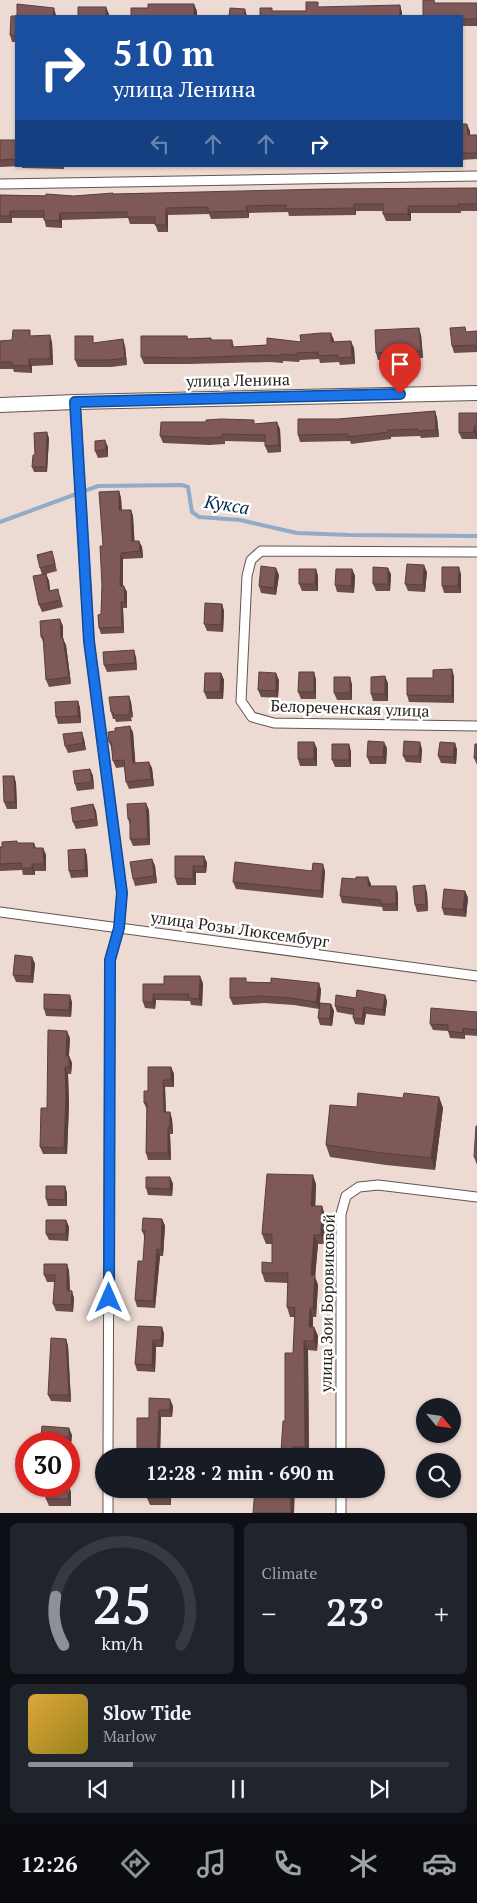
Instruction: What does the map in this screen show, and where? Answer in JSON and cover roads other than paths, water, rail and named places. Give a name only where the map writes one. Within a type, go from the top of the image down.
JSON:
[{"type":"street","points":[[0,184],[477,176]]},
{"type":"street","name":"улица Ленина","points":[[0,405],[477,393]]},
{"type":"street","points":[[75,402],[89,641],[122,893],[119,928],[110,960],[108,1448]]},
{"type":"street","name":"Белореченская улица","points":[[477,552],[261,552],[251,560],[247,576],[241,701],[252,717],[274,724],[477,726]]},
{"type":"street","name":"улица Розы Люксембург","points":[[0,912],[477,976]]},
{"type":"street","name":"улица Зои Боровиковой","points":[[341,1448],[341,1214],[346,1196],[359,1186],[378,1186],[477,1197]]},
{"type":"street","points":[[108,1498],[108,1513]]},
{"type":"street","points":[[341,1498],[341,1513]]},
{"type":"waterway","name":"Кукса","points":[[0,522],[98,486],[182,485],[188,487],[192,512],[199,517],[240,520],[297,533],[477,536]]}]
